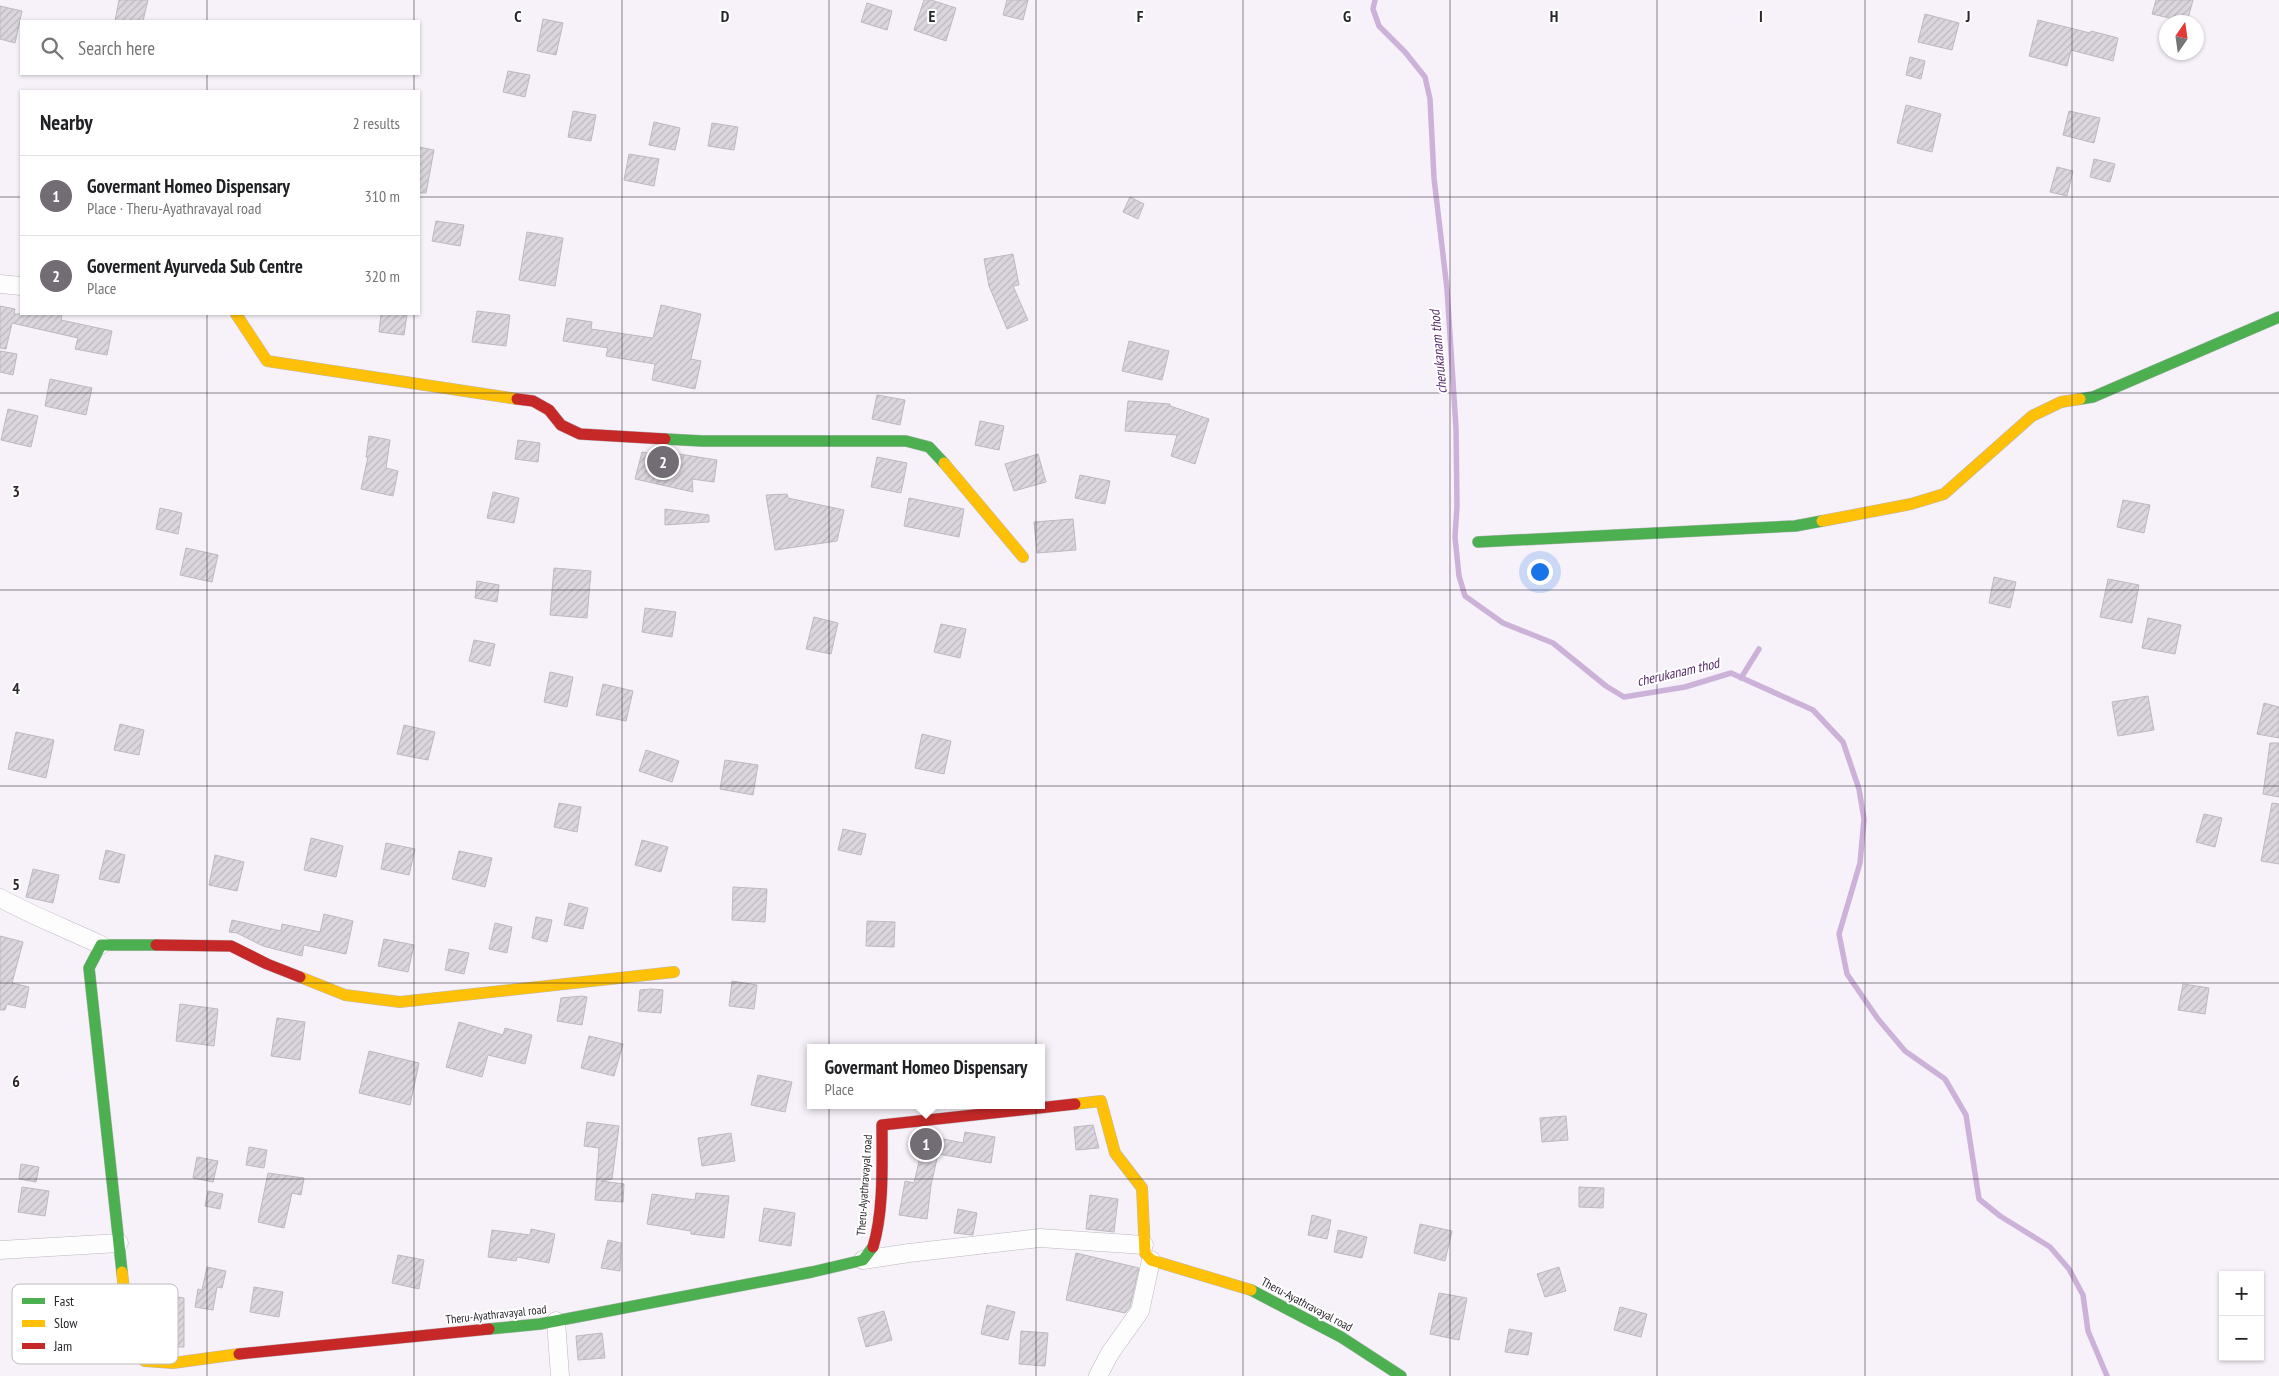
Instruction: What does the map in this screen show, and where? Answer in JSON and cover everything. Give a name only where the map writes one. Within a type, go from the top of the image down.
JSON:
[{"type":"street","points":[[0,284],[20,286]]},
{"type":"street","points":[[237,315],[267,361],[533,401],[549,410],[561,425],[580,434],[702,441],[906,440],[929,447],[971,493],[1023,558]]},
{"type":"street","points":[[1478,542],[1796,526],[1911,504],[1944,494],[2032,416],[2062,402],[2094,397],[2279,317]]},
{"type":"street","points":[[0,898],[26,912],[59,924],[101,945],[231,946],[267,964],[345,995],[400,1002],[674,972]]},
{"type":"street","points":[[0,1250],[119,1243],[89,968],[101,945]]},
{"type":"street","name":"Theru-Ayathravayal road","points":[[1045,1107],[1101,1101],[1115,1153],[1142,1188],[1147,1252],[1257,1292],[1341,1336],[1401,1376]]},
{"type":"street","name":"Theru-Ayathravayal road","points":[[178,1362],[556,1321],[812,1272],[864,1260],[872,1249],[876,1236],[882,1168],[882,1125],[1028,1109]]},
{"type":"street","points":[[864,1260],[909,1252],[1040,1238],[1147,1252],[1140,1312],[1110,1353],[1098,1376]]},
{"type":"street","name":"Theru-Ayathravayal road","points":[[119,1243],[124,1284]]},
{"type":"street","points":[[556,1321],[560,1376]]},
{"type":"building","points":[[119,0],[148,0],[143,20],[115,20]]},
{"type":"building","points":[[924,0],[931,0],[956,8],[946,41],[914,30]]},
{"type":"building","points":[[1007,0],[1028,0],[1023,20],[1003,15]]},
{"type":"building","points":[[2156,0],[2193,0],[2189,15],[2152,14]]},
{"type":"building","points":[[867,3],[892,11],[887,30],[861,22]]},
{"type":"building","points":[[0,6],[22,11],[15,43],[0,39]]},
{"type":"building","points":[[1925,14],[1959,23],[1952,50],[1918,42]]},
{"type":"building","points":[[543,19],[563,23],[556,55],[537,51]]},
{"type":"building","points":[[2038,20],[2118,38],[2113,61],[2071,50],[2067,66],[2029,56]]},
{"type":"building","points":[[1910,57],[1925,61],[1921,79],[1906,75]]},
{"type":"building","points":[[508,71],[530,75],[525,97],[503,92]]},
{"type":"building","points":[[1906,105],[1941,114],[1932,152],[1897,143]]},
{"type":"building","points":[[573,111],[596,115],[591,141],[568,137]]},
{"type":"building","points":[[2069,111],[2100,118],[2094,143],[2063,135]]},
{"type":"building","points":[[654,122],[680,128],[675,150],[649,145]]},
{"type":"building","points":[[712,123],[738,127],[734,150],[708,146]]},
{"type":"building","points":[[420,147],[434,150],[426,193],[420,193]]},
{"type":"building","points":[[629,154],[659,159],[654,186],[624,180]]},
{"type":"building","points":[[2094,159],[2115,164],[2110,182],[2090,177]]},
{"type":"building","points":[[2057,167],[2073,171],[2067,196],[2050,192]]},
{"type":"building","points":[[1130,197],[1144,204],[1138,219],[1123,212]]},
{"type":"building","points":[[436,221],[464,225],[460,246],[432,241]]},
{"type":"building","points":[[527,232],[563,238],[555,286],[519,280]]},
{"type":"building","points":[[1013,254],[1019,285],[1013,286],[1028,320],[1007,329],[989,286],[984,259]]},
{"type":"building","points":[[661,305],[701,314],[691,359],[701,361],[695,389],[652,380],[655,364],[606,356],[608,348],[563,341],[567,318],[592,322],[591,329],[653,338]]},
{"type":"building","points":[[0,306],[15,309],[14,314],[62,315],[61,320],[112,331],[107,355],[75,349],[78,338],[12,323],[6,349],[0,348]]},
{"type":"building","points":[[477,311],[510,315],[506,346],[472,342]]},
{"type":"building","points":[[381,315],[407,315],[404,335],[379,332]]},
{"type":"building","points":[[1129,341],[1169,351],[1162,380],[1122,371]]},
{"type":"building","points":[[0,351],[17,354],[13,375],[0,372]]},
{"type":"building","points":[[50,379],[92,388],[86,415],[45,406]]},
{"type":"building","points":[[877,395],[905,400],[900,425],[872,419]]},
{"type":"building","points":[[1128,401],[1170,404],[1170,406],[1209,419],[1195,464],[1171,456],[1177,435],[1125,431]]},
{"type":"building","points":[[8,409],[38,416],[31,447],[1,440]]},
{"type":"building","points":[[980,421],[1004,426],[999,450],[975,445]]},
{"type":"building","points":[[369,436],[390,440],[386,468],[398,471],[393,496],[361,489],[368,457],[366,457]]},
{"type":"building","points":[[518,440],[540,443],[538,462],[515,459]]},
{"type":"building","points":[[642,452],[677,459],[679,454],[717,460],[714,482],[692,479],[693,492],[635,479]]},
{"type":"building","points":[[1038,454],[1046,482],[1014,491],[1005,464]]},
{"type":"building","points":[[877,457],[907,463],[901,493],[871,487]]},
{"type":"building","points":[[1080,475],[1110,481],[1105,504],[1075,498]]},
{"type":"building","points":[[493,492],[519,498],[514,523],[487,518]]},
{"type":"building","points":[[787,494],[788,498],[844,510],[837,541],[775,550],[766,495]]},
{"type":"building","points":[[909,498],[964,509],[959,537],[904,526]]},
{"type":"building","points":[[2123,500],[2150,505],[2144,533],[2117,527]]},
{"type":"building","points":[[160,508],[182,513],[178,534],[156,529]]},
{"type":"building","points":[[665,509],[709,515],[709,522],[665,525]]},
{"type":"building","points":[[1073,519],[1076,550],[1037,553],[1034,522]]},
{"type":"building","points":[[186,548],[218,555],[212,582],[180,575]]},
{"type":"building","points":[[554,568],[591,571],[587,618],[550,615]]},
{"type":"building","points":[[1994,577],[2016,582],[2010,608],[1989,603]]},
{"type":"building","points":[[2108,579],[2139,585],[2132,623],[2100,617]]},
{"type":"building","points":[[477,581],[499,585],[497,602],[475,598]]},
{"type":"building","points":[[645,608],[676,612],[672,637],[642,632]]},
{"type":"building","points":[[814,617],[838,623],[831,654],[806,649]]},
{"type":"building","points":[[2148,618],[2181,625],[2175,654],[2142,648]]},
{"type":"building","points":[[941,624],[966,629],[960,658],[934,652]]},
{"type":"building","points":[[474,640],[495,644],[490,666],[469,661]]},
{"type":"building","points":[[550,672],[573,677],[567,707],[544,702]]},
{"type":"building","points":[[603,684],[633,691],[626,721],[596,715]]},
{"type":"building","points":[[2148,696],[2154,730],[2118,736],[2112,702]]},
{"type":"building","points":[[2264,703],[2279,707],[2279,738],[2257,734]]},
{"type":"building","points":[[120,724],[144,730],[139,755],[114,750]]},
{"type":"building","points":[[404,725],[435,732],[428,760],[397,754]]},
{"type":"building","points":[[16,732],[54,740],[46,778],[8,769]]},
{"type":"building","points":[[922,734],[951,741],[944,774],[915,768]]},
{"type":"building","points":[[2270,743],[2279,743],[2279,797],[2263,794]]},
{"type":"building","points":[[646,750],[679,761],[672,782],[639,771]]},
{"type":"building","points":[[725,760],[758,765],[753,795],[720,789]]},
{"type":"building","points":[[559,803],[581,807],[577,832],[554,827]]},
{"type":"building","points":[[2272,803],[2279,804],[2279,864],[2261,861]]},
{"type":"building","points":[[2204,814],[2222,818],[2215,847],[2196,842]]},
{"type":"building","points":[[843,829],[866,834],[861,855],[838,850]]},
{"type":"building","points":[[311,838],[343,846],[336,877],[304,870]]},
{"type":"building","points":[[642,840],[668,847],[661,872],[635,865]]},
{"type":"building","points":[[386,843],[415,849],[409,875],[381,869]]},
{"type":"building","points":[[106,850],[125,855],[119,883],[99,879]]},
{"type":"building","points":[[459,851],[492,858],[485,887],[452,879]]},
{"type":"building","points":[[215,855],[244,862],[237,891],[209,885]]},
{"type":"building","points":[[33,869],[59,875],[53,903],[26,897]]},
{"type":"building","points":[[733,887],[767,889],[765,922],[732,920]]},
{"type":"building","points":[[569,903],[588,908],[583,929],[564,925]]},
{"type":"building","points":[[324,914],[353,921],[346,954],[304,945],[302,956],[263,946],[237,933],[229,932],[232,920],[281,931],[282,924],[320,932]]},
{"type":"building","points":[[536,917],[552,920],[547,942],[532,938]]},
{"type":"building","points":[[867,921],[895,922],[894,947],[866,946]]},
{"type":"building","points":[[495,923],[512,927],[507,953],[489,949]]},
{"type":"building","points":[[0,936],[23,942],[12,983],[29,987],[25,1008],[7,1004],[5,1010],[0,1010]]},
{"type":"building","points":[[384,939],[414,945],[408,972],[378,966]]},
{"type":"building","points":[[449,949],[469,953],[464,974],[445,970]]},
{"type":"building","points":[[732,981],[757,985],[754,1009],[729,1006]]},
{"type":"building","points":[[2183,984],[2209,988],[2205,1014],[2178,1010]]},
{"type":"building","points":[[640,990],[663,990],[661,1013],[638,1011]]},
{"type":"building","points":[[587,997],[582,1025],[557,1021],[561,998]]},
{"type":"building","points":[[180,1004],[218,1009],[214,1046],[176,1041]]},
{"type":"building","points":[[277,1018],[305,1022],[300,1060],[271,1056]]},
{"type":"building","points":[[459,1022],[503,1035],[505,1028],[532,1035],[525,1064],[488,1055],[482,1077],[446,1067]]},
{"type":"building","points":[[589,1036],[623,1044],[614,1076],[581,1068]]},
{"type":"building","points":[[369,1051],[419,1063],[410,1105],[359,1093]]},
{"type":"building","points":[[758,1075],[792,1082],[785,1112],[751,1105]]},
{"type":"building","points":[[1566,1116],[1568,1140],[1542,1142],[1540,1118]]},
{"type":"building","points":[[587,1122],[619,1126],[612,1179],[601,1181],[624,1184],[623,1202],[595,1200],[599,1148],[584,1146]]},
{"type":"building","points":[[1093,1125],[1099,1148],[1076,1150],[1074,1127]]},
{"type":"building","points":[[965,1132],[995,1137],[991,1163],[938,1154],[931,1185],[927,1219],[899,1215],[905,1181],[914,1183],[925,1135],[963,1143]]},
{"type":"building","points":[[731,1133],[735,1161],[702,1166],[698,1138]]},
{"type":"building","points":[[249,1147],[267,1150],[264,1168],[246,1165]]},
{"type":"building","points":[[197,1157],[218,1161],[213,1182],[193,1178]]},
{"type":"building","points":[[21,1164],[39,1167],[36,1182],[19,1179]]},
{"type":"building","points":[[268,1173],[304,1178],[301,1195],[292,1193],[284,1228],[258,1222]]},
{"type":"building","points":[[22,1187],[49,1191],[45,1216],[18,1212]]},
{"type":"building","points":[[1579,1187],[1604,1188],[1603,1208],[1579,1207]]},
{"type":"building","points":[[208,1191],[223,1194],[220,1209],[205,1206]]},
{"type":"building","points":[[696,1193],[729,1196],[724,1238],[691,1234],[691,1231],[647,1224],[652,1194],[695,1200]]},
{"type":"building","points":[[1090,1195],[1118,1199],[1114,1232],[1086,1229]]},
{"type":"building","points":[[764,1208],[795,1213],[791,1246],[759,1241]]},
{"type":"building","points":[[958,1209],[977,1213],[973,1235],[954,1233]]},
{"type":"building","points":[[1312,1215],[1331,1220],[1327,1239],[1308,1235]]},
{"type":"building","points":[[1420,1224],[1452,1231],[1445,1261],[1414,1253]]},
{"type":"building","points":[[531,1229],[555,1234],[549,1263],[517,1257],[516,1261],[488,1257],[492,1230],[530,1235]]},
{"type":"building","points":[[1338,1230],[1367,1237],[1362,1258],[1334,1252]]},
{"type":"building","points":[[608,1240],[621,1243],[620,1271],[601,1268]]},
{"type":"building","points":[[1076,1253],[1139,1268],[1130,1307],[1125,1313],[1066,1300]]},
{"type":"building","points":[[398,1255],[424,1260],[419,1289],[392,1283]]},
{"type":"building","points":[[207,1267],[226,1271],[222,1288],[217,1287],[213,1310],[195,1307],[198,1289],[202,1290]]},
{"type":"building","points":[[1559,1267],[1566,1291],[1545,1297],[1537,1274]]},
{"type":"building","points":[[254,1287],[283,1292],[279,1317],[250,1312]]},
{"type":"building","points":[[1439,1293],[1467,1298],[1459,1340],[1430,1334]]},
{"type":"building","points":[[178,1297],[184,1298],[184,1347],[178,1347]]},
{"type":"building","points":[[987,1305],[1015,1312],[1008,1340],[981,1334]]},
{"type":"building","points":[[1620,1307],[1647,1314],[1641,1337],[1614,1330]]},
{"type":"building","points":[[884,1311],[892,1340],[866,1347],[858,1318]]},
{"type":"building","points":[[1509,1329],[1532,1333],[1528,1355],[1505,1352]]},
{"type":"building","points":[[1021,1331],[1048,1333],[1045,1366],[1019,1364]]},
{"type":"building","points":[[602,1333],[605,1358],[578,1360],[576,1336]]},
{"type":"waterway","name":"cherukanam thod","points":[[1375,0],[1373,9],[1379,26],[1405,52],[1425,77],[1430,99],[1434,178],[1447,289],[1456,428],[1457,506],[1455,537],[1459,576],[1465,596],[1503,623],[1553,643],[1606,686],[1624,697],[1685,687],[1731,673],[1813,710],[1843,742],[1859,789],[1864,819],[1860,863],[1839,934],[1847,974],[1878,1019],[1905,1051],[1945,1079],[1966,1115],[1979,1199],[2000,1216],[2050,1247],[2069,1269],[2083,1295],[2088,1331],[2107,1376]]},
{"type":"waterway","points":[[1741,678],[1759,649]]},
{"type":"traffic: fast","points":[[2080,399],[2093,397],[2279,317]]},
{"type":"traffic: fast","points":[[665,439],[702,441],[906,441],[929,447],[944,463]]},
{"type":"traffic: fast","points":[[1478,542],[1795,526],[1822,521]]},
{"type":"traffic: fast","points":[[122,1272],[89,968],[101,945],[156,945]]},
{"type":"traffic: fast","points":[[489,1329],[540,1324],[812,1272],[863,1260],[873,1247]]},
{"type":"traffic: fast","points":[[1251,1290],[1341,1337],[1401,1376]]},
{"type":"traffic: slow","points":[[237,315],[267,361],[517,399]]},
{"type":"traffic: slow","points":[[1822,521],[1911,504],[1944,494],[2032,416],[2061,402],[2080,399]]},
{"type":"traffic: slow","points":[[944,463],[1023,557]]},
{"type":"traffic: slow","points":[[300,977],[345,995],[400,1002],[674,972]]},
{"type":"traffic: slow","points":[[1075,1104],[1101,1101],[1115,1153],[1142,1188],[1145,1253],[1151,1260],[1251,1290]]},
{"type":"traffic: slow","points":[[122,1272],[123,1284]]},
{"type":"traffic: slow","points":[[178,1362],[239,1354]]},
{"type":"traffic: jam","points":[[517,399],[533,401],[549,410],[561,425],[580,434],[665,439]]},
{"type":"traffic: jam","points":[[156,945],[231,946],[267,964],[300,977]]},
{"type":"traffic: jam","points":[[1045,1107],[1075,1104]]},
{"type":"traffic: jam","points":[[873,1247],[881,1203],[882,1125],[1029,1109]]},
{"type":"traffic: jam","points":[[239,1354],[489,1329]]},
{"type":"place","name":"Goverment Ayurveda Sub Centre","points":[[663,462]]},
{"type":"place","name":"Govermant Homeo Dispensary","points":[[926,1144]]}]
